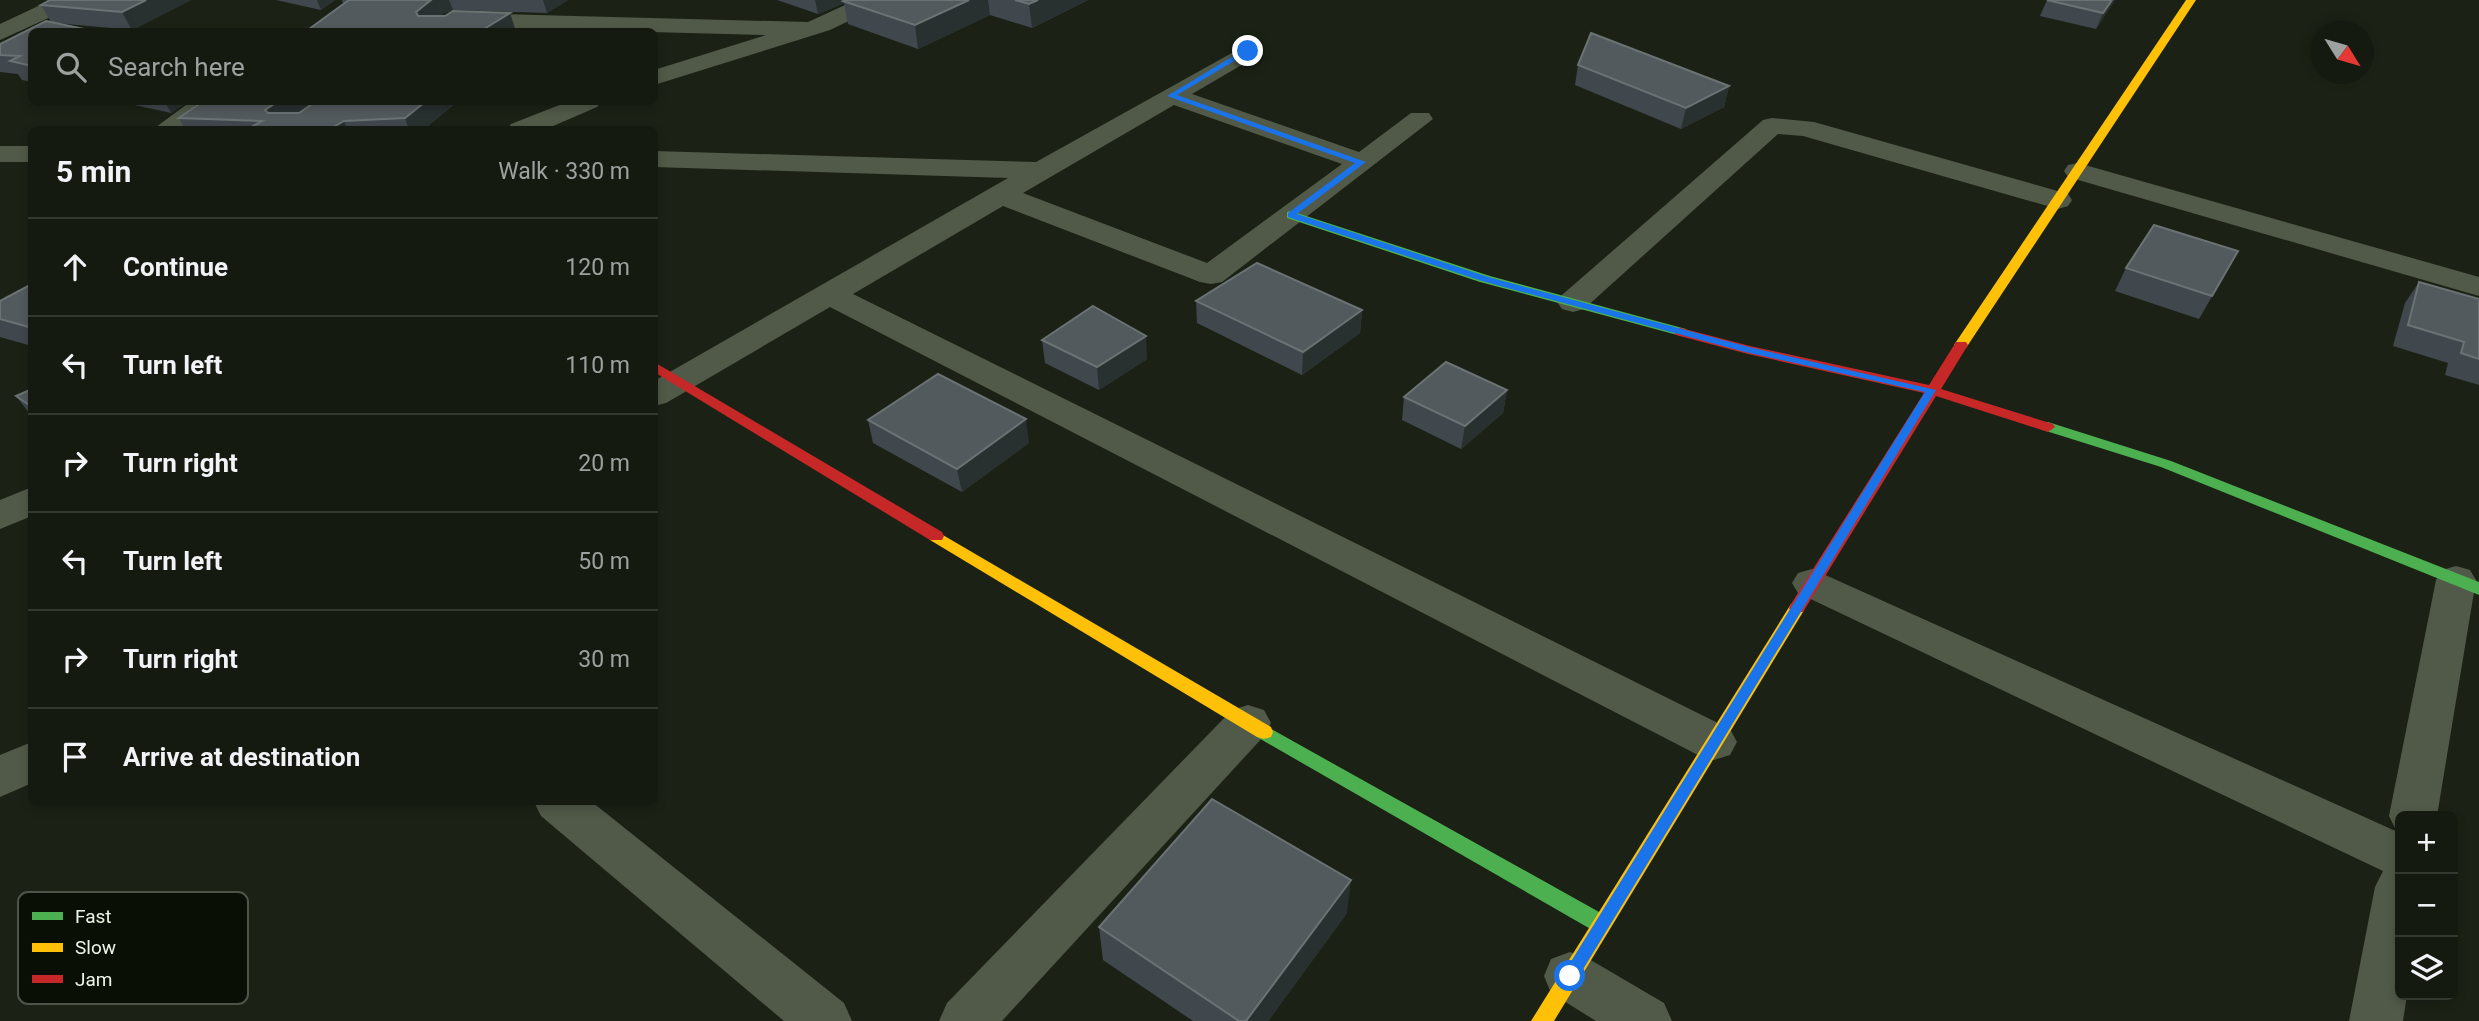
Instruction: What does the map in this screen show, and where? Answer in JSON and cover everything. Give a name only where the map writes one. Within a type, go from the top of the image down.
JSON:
[{"type":"street","points":[[0,33],[69,0]]},
{"type":"street","points":[[658,77],[808,29],[874,0]]},
{"type":"street","points":[[1542,1021],[1931,390],[2191,0]]},
{"type":"street","points":[[442,28],[454,20],[808,29]]},
{"type":"street","points":[[658,394],[1248,51]]},
{"type":"street","points":[[1171,96],[1362,162]]},
{"type":"street","points":[[171,126],[202,105]]},
{"type":"street","points":[[530,126],[581,105]]},
{"type":"street","points":[[1001,195],[1211,275],[1420,118]]},
{"type":"street","points":[[1573,302],[1772,126],[1805,128],[2058,200]]},
{"type":"street","points":[[658,159],[1042,171]]},
{"type":"street","points":[[2078,171],[2479,287]]},
{"type":"street","points":[[1291,215],[1485,279],[1748,350],[1931,390],[2166,464],[2467,584],[2414,811]]},
{"type":"street","points":[[830,295],[1714,741]]},
{"type":"street","points":[[658,368],[1248,723],[1601,925]]},
{"type":"street","points":[[0,516],[28,502]]},
{"type":"street","points":[[1812,583],[2395,854]]},
{"type":"street","points":[[967,1021],[1248,723]]},
{"type":"street","points":[[0,778],[28,762]]},
{"type":"street","points":[[562,805],[825,1021]]},
{"type":"street","points":[[2376,1021],[2395,915]]},
{"type":"street","points":[[1570,976],[1645,1021]]},
{"type":"building","points":[[50,0],[146,0],[122,12],[41,5]]},
{"type":"building","points":[[349,0],[431,0],[416,12],[418,16],[445,16],[453,11],[510,13],[486,28],[310,28]]},
{"type":"building","points":[[969,0],[915,25],[843,1]]},
{"type":"building","points":[[1015,0],[1038,0],[1029,4]]},
{"type":"building","points":[[2047,0],[2112,0],[2103,13]]},
{"type":"building","points":[[46,21],[79,28],[32,28]]},
{"type":"building","points":[[28,30],[28,65],[10,61],[20,56],[0,55],[0,44]]},
{"type":"building","points":[[1591,33],[1729,86],[1686,108],[1578,65]]},
{"type":"building","points":[[198,105],[272,105],[265,110],[268,113],[299,113],[311,105],[421,105],[405,118],[344,121],[335,126],[253,126],[262,121],[179,118]]},
{"type":"building","points":[[2154,225],[2238,251],[2212,296],[2126,268]]},
{"type":"building","points":[[1257,263],[1362,310],[1303,352],[1196,301]]},
{"type":"building","points":[[2419,282],[2479,299],[2479,359],[2461,353],[2464,342],[2408,325]]},
{"type":"building","points":[[28,286],[28,327],[0,319],[0,301]]},
{"type":"building","points":[[1093,306],[1146,336],[1097,367],[1042,340]]},
{"type":"building","points":[[1446,362],[1507,390],[1465,426],[1404,397]]},
{"type":"building","points":[[938,374],[1026,419],[957,469],[868,420]]},
{"type":"building","points":[[28,391],[28,404],[16,396]]},
{"type":"building","points":[[1212,799],[1351,880],[1246,1021],[1239,1021],[1099,927]]},
{"type":"traffic: fast","points":[[1291,215],[1485,279],[1681,332]]},
{"type":"traffic: fast","points":[[2048,427],[2166,464],[2479,589]]},
{"type":"traffic: fast","points":[[1264,732],[1601,924]]},
{"type":"traffic: slow","points":[[1961,345],[2191,0]]},
{"type":"traffic: slow","points":[[936,536],[1264,732]]},
{"type":"traffic: slow","points":[[1542,1021],[1797,608]]},
{"type":"traffic: jam","points":[[1681,332],[1748,350],[1931,390],[2048,427]]},
{"type":"traffic: jam","points":[[1797,608],[1961,345]]},
{"type":"traffic: jam","points":[[658,368],[936,536]]},
{"type":"route","points":[[1248,51],[1171,96],[1362,162],[1291,215],[1485,279],[1748,350],[1931,390],[1570,976]]}]
